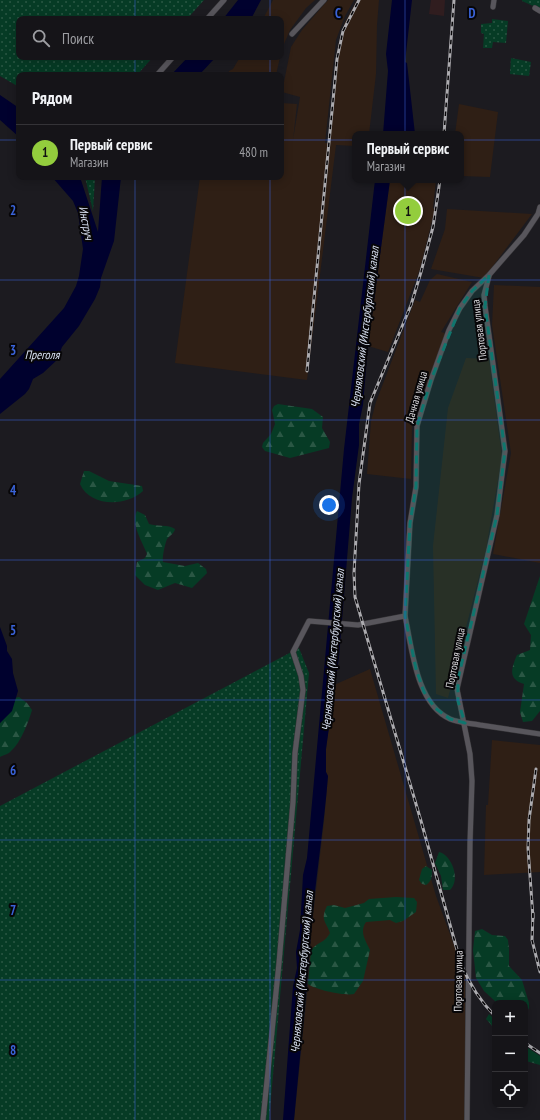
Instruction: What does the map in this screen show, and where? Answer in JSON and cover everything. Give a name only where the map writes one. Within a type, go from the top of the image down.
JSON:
[{"type":"street","points":[[210,16],[224,0]]},
{"type":"street","points":[[292,34],[324,0]]},
{"type":"street","points":[[493,7],[494,0]]},
{"type":"street","points":[[160,72],[170,60]]},
{"type":"street","name":"Дачная улица","points":[[540,207],[538,214],[524,235],[489,275],[472,291],[460,308],[449,330],[431,380],[417,426],[416,487],[410,523],[405,616],[416,669],[424,692],[435,708],[450,719],[465,723],[540,734]]},
{"type":"street","name":"Портовая улица","points":[[467,1120],[472,781],[465,723],[458,701],[458,679],[496,514],[505,451],[484,295],[489,275]]},
{"type":"street","points":[[263,1120],[279,963],[293,802],[295,753],[303,690],[301,676],[293,652],[309,620],[348,625],[363,624],[405,616]]},
{"type":"highlighted area","points":[[489,275],[485,306],[505,451],[497,515],[458,679],[458,701],[465,723],[450,719],[435,708],[424,692],[416,669],[405,616],[410,523],[416,487],[417,426],[431,380],[460,308],[472,291]]},
{"type":"shaded area","points":[[273,0],[315,0],[306,8],[290,30],[284,44],[284,16],[265,16]]},
{"type":"shaded area","points":[[328,0],[354,0],[345,16],[336,40],[325,143],[328,143],[338,46],[345,22],[357,0],[379,0],[376,74],[369,131],[352,131],[352,146],[336,145],[307,380],[175,363],[200,180],[284,180],[284,103],[297,104],[293,140],[300,97],[284,93],[284,82],[291,47],[302,30]]},
{"type":"shaded area","points":[[431,0],[445,0],[444,16],[429,14]]},
{"type":"shaded area","points":[[238,60],[279,60],[277,72],[229,72],[233,69]]},
{"type":"shaded area","points":[[459,104],[498,112],[490,177],[464,176],[464,131],[455,131]]},
{"type":"shaded area","points":[[390,183],[436,183],[433,208],[435,209],[420,269],[388,352],[368,346]]},
{"type":"shaded area","points":[[447,209],[532,214],[484,278],[431,269],[445,229]]},
{"type":"shaded area","points":[[437,274],[472,282],[441,332],[445,333],[443,340],[412,424],[411,479],[367,474],[371,421],[376,402],[415,300],[420,302],[430,280]]},
{"type":"shaded area","points":[[494,285],[540,287],[540,563],[493,554],[511,453],[492,325]]},
{"type":"shaded area","points":[[466,358],[489,359],[502,457],[486,549],[448,698],[436,694],[433,546],[448,408]]},
{"type":"shaded area","points":[[370,669],[436,896],[465,975],[465,1120],[294,1120],[308,984],[311,933],[324,821],[328,776],[326,772],[326,749],[334,685]]},
{"type":"shaded area","points":[[492,740],[540,745],[540,872],[484,875],[486,805],[488,805]]},
{"type":"green space","points":[[0,0],[204,0],[190,16],[16,16],[16,60],[150,60],[140,72],[16,72],[16,85],[0,76]]},
{"type":"green space","points":[[540,0],[540,9],[522,1]]},
{"type":"green space","points":[[492,19],[508,21],[506,43],[493,42],[492,48],[483,48],[484,34],[481,33],[481,24],[492,23]]},
{"type":"green space","points":[[511,58],[531,62],[529,76],[510,74]]},
{"type":"green space","points":[[86,180],[95,180],[93,211]]},
{"type":"green space","points":[[278,404],[312,409],[323,417],[322,428],[330,442],[329,448],[290,458],[265,451],[262,447],[263,443],[271,434],[275,424],[272,410],[274,406]]},
{"type":"green space","points":[[84,471],[89,471],[109,481],[142,486],[143,491],[127,500],[118,502],[100,501],[85,492],[80,484]]},
{"type":"green space","points":[[137,511],[145,515],[149,524],[172,527],[175,529],[167,539],[163,562],[185,566],[198,563],[206,569],[207,573],[192,588],[175,583],[158,590],[145,585],[135,575],[137,562],[145,558],[147,554],[136,527],[135,516]]},
{"type":"green space","points":[[540,576],[540,711],[532,721],[523,722],[520,712],[524,684],[515,679],[512,669],[517,655],[530,650],[531,635],[524,624]]},
{"type":"green space","points":[[299,648],[309,673],[269,1120],[0,1120],[0,806]]},
{"type":"green space","points":[[19,697],[27,703],[32,710],[18,743],[10,752],[0,757],[0,723],[15,698]]},
{"type":"green space","points":[[439,852],[448,858],[454,868],[455,880],[450,890],[443,890],[441,876],[435,863]]},
{"type":"green space","points":[[426,866],[432,870],[432,876],[431,880],[426,885],[422,884],[419,880],[422,869]]},
{"type":"green space","points":[[396,897],[414,898],[417,902],[416,912],[403,921],[396,923],[390,920],[366,922],[363,933],[370,950],[363,981],[354,994],[331,992],[308,984],[311,950],[326,939],[330,933],[324,920],[324,914],[327,906],[334,905],[345,908],[364,903],[369,899]]},
{"type":"green space","points":[[482,929],[492,935],[505,936],[508,940],[509,966],[522,980],[529,1003],[528,1010],[528,1000],[494,1000],[484,991],[476,978],[473,950],[475,931]]},
{"type":"green space","points":[[489,1014],[492,1017],[492,1026],[486,1019]]},
{"type":"green space","points":[[528,1048],[540,1056],[540,1065],[528,1062]]},
{"type":"water","points":[[238,0],[261,0],[253,16],[225,16]]},
{"type":"water","points":[[392,0],[412,0],[405,62],[407,63],[415,131],[383,131],[388,71],[386,54]]},
{"type":"water","points":[[185,60],[213,60],[202,72],[174,72]]},
{"type":"water","points":[[0,95],[16,106],[16,134],[0,120]]},
{"type":"water","name":"Преголя","points":[[55,180],[81,180],[98,232],[102,180],[121,180],[114,241],[101,278],[100,287],[95,299],[79,326],[62,347],[57,360],[43,373],[33,379],[25,394],[0,414],[0,379],[64,308],[76,286],[83,249],[78,213],[73,201]]},
{"type":"water","name":"Черняховский (Инстербургский) канал","points":[[375,183],[390,183],[368,346],[363,405],[359,424],[359,445],[352,498],[339,657],[326,749],[326,772],[328,776],[313,913],[294,1120],[283,1120],[293,986],[297,968],[296,952],[300,930],[303,875],[307,858],[344,449]]},
{"type":"water","points":[[0,627],[7,646],[7,651],[12,659],[13,673],[18,691],[12,711],[0,723]]},
{"type":"railway","points":[[307,371],[337,59],[343,31],[359,0]]},
{"type":"railway","points":[[444,131],[454,0]]},
{"type":"railway","points":[[440,183],[433,227],[411,305],[370,403],[359,484],[354,573],[355,597],[421,821],[461,964],[475,992],[492,1013]]},
{"type":"railway","points":[[533,918],[528,848],[529,820],[536,769]]},
{"type":"railway","points":[[533,913],[532,940],[540,972]]},
{"type":"railway","points":[[528,1045],[540,1053]]},
{"type":"place","name":"Первый сервис","points":[[408,211]]},
{"type":"water label","name":"Инструч","points":[[86,223]]}]
